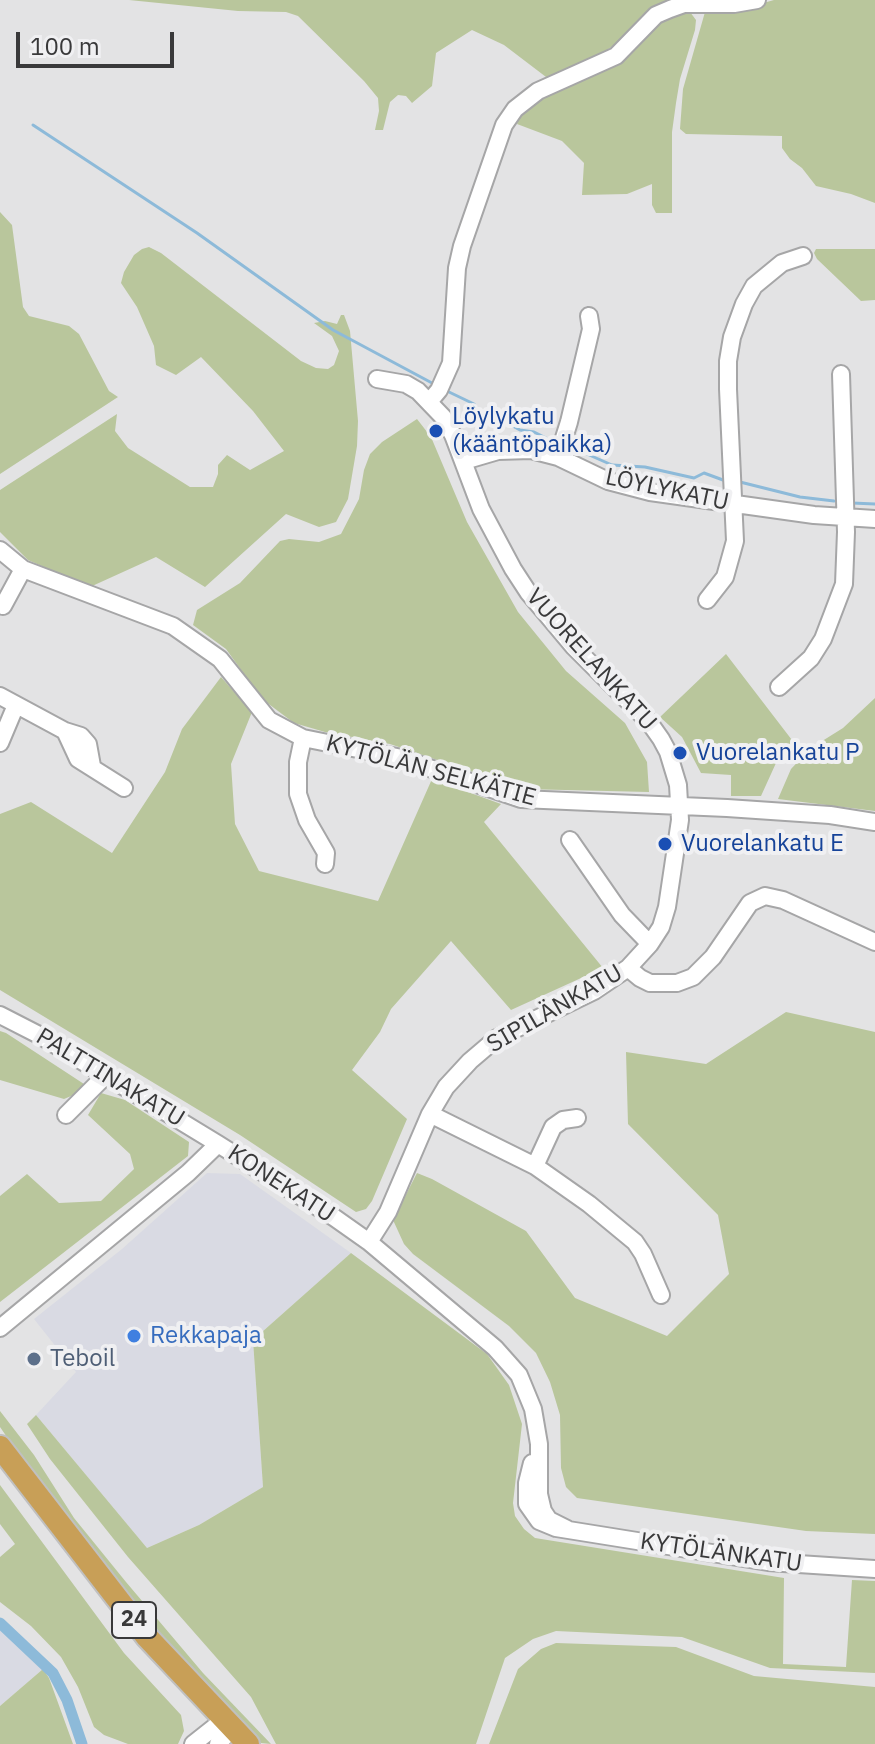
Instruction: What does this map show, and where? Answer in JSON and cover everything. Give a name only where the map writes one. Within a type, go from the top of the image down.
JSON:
[{"type":"highway","name":"24","points":[[0,1447],[221,1736]]},
{"type":"highway","name":"24","points":[[0,1467],[126,1631],[221,1736],[248,1744]]},
{"type":"street","points":[[429,402],[443,383],[451,363],[457,268],[462,246],[504,125],[515,109],[538,91],[616,56],[656,15],[684,4],[734,4],[757,0]]},
{"type":"street","points":[[707,600],[725,577],[734,553],[729,348],[744,304],[754,286],[782,263],[803,256]]},
{"type":"street","points":[[558,457],[588,342],[592,322],[589,316]]},
{"type":"street","points":[[779,687],[811,658],[841,597],[846,571],[841,374]]},
{"type":"street","name":"VUORELANKATU","points":[[377,379],[406,384],[429,402],[448,426],[481,509],[513,569],[574,647],[649,722],[661,739],[674,768],[680,805]]},
{"type":"street","name":"LÖYLYKATU","points":[[464,461],[488,453],[531,450],[558,457],[628,487],[733,505],[875,519]]},
{"type":"street","name":"KYTÖLÄN SELKÄTIE","points":[[0,550],[23,569],[173,626],[220,659],[269,720],[303,738],[397,757],[521,799],[680,805],[830,815],[875,822]]},
{"type":"street","points":[[3,606],[23,569]]},
{"type":"street","points":[[0,696],[65,731],[73,754],[78,759],[124,788]]},
{"type":"street","points":[[0,743],[16,705]]},
{"type":"street","points":[[303,738],[298,762],[298,794],[307,820],[326,853],[325,864]]},
{"type":"street","name":"SIPILÄNKATU","points":[[369,1242],[388,1212],[430,1114],[446,1087],[470,1061],[497,1038],[594,991],[628,968],[650,944],[661,927],[667,907],[680,805]]},
{"type":"street","points":[[570,840],[622,915],[650,944]]},
{"type":"street","points":[[628,968],[650,983],[677,983],[693,977],[713,957],[750,903],[765,896],[783,900],[875,942]]},
{"type":"street","name":"PALTTINAKATU","points":[[0,1015],[218,1144]]},
{"type":"street","points":[[66,1115],[106,1075]]},
{"type":"street","points":[[430,1114],[558,1179],[635,1242],[661,1295]]},
{"type":"street","points":[[535,1166],[553,1127],[563,1120],[577,1118]]},
{"type":"street","name":"KONEKATU","points":[[0,1328],[188,1173],[218,1144],[369,1242],[508,1361],[527,1390],[537,1426],[533,1484]]},
{"type":"street","name":"KYTÖLÄNKATU","points":[[533,1484],[527,1504],[531,1513],[549,1525],[768,1562],[875,1569]]},
{"type":"street","points":[[193,1744],[221,1736]]},
{"type":"shaded area","points":[[207,1173],[240,1174],[351,1253],[253,1340],[263,1487],[199,1525],[147,1548],[36,1415],[76,1372],[34,1319],[122,1249]]},
{"type":"shaded area","points":[[0,1628],[43,1669],[0,1706]]},
{"type":"green space","points":[[129,0],[668,0],[659,4],[630,33],[603,53],[581,62],[582,67],[550,80],[504,45],[472,30],[436,53],[432,86],[412,103],[406,96],[398,95],[390,102],[383,130],[375,130],[378,98],[298,16],[286,12],[238,11]]},
{"type":"green space","points":[[774,0],[875,0],[875,203],[816,186],[782,148],[782,136],[686,134],[680,129],[683,89],[705,12],[738,12],[740,7]]},
{"type":"green space","points":[[690,12],[696,20],[695,30],[680,79],[672,132],[672,213],[656,213],[652,205],[652,184],[627,194],[582,195],[584,163],[562,141],[517,124],[521,113],[528,104],[635,49],[667,17]]},
{"type":"green space","points":[[0,212],[12,225],[23,307],[29,316],[69,326],[79,334],[109,391],[118,397],[0,474]]},
{"type":"green space","points":[[149,247],[301,361],[316,368],[328,369],[334,365],[339,351],[332,336],[314,323],[325,321],[337,324],[344,315],[350,331],[358,421],[348,499],[336,522],[319,527],[286,514],[205,587],[156,557],[90,587],[28,560],[0,532],[0,490],[117,414],[115,431],[128,448],[190,487],[213,487],[218,465],[227,455],[250,470],[284,451],[253,411],[201,357],[176,375],[156,365],[154,346],[137,307],[121,283],[134,255]]},
{"type":"green space","points":[[816,249],[875,249],[875,300],[861,301],[817,259]]},
{"type":"green space","points":[[417,419],[431,437],[467,522],[518,612],[566,671],[625,723],[647,762],[649,792],[523,789],[390,744],[294,723],[262,699],[226,649],[193,625],[197,610],[240,583],[280,541],[319,542],[341,534],[359,499],[370,454],[382,442]]},
{"type":"green space","points":[[726,654],[795,744],[776,763],[761,796],[731,796],[731,775],[701,773],[682,737],[660,717]]},
{"type":"green space","points":[[221,677],[252,712],[231,764],[235,824],[259,871],[378,901],[432,779],[501,804],[484,822],[603,968],[511,1010],[451,941],[391,1009],[380,1032],[352,1070],[407,1119],[372,1201],[366,1209],[356,1212],[240,1135],[0,990],[0,814],[31,802],[112,853],[165,772],[182,729]]},
{"type":"green space","points":[[875,698],[875,811],[778,799],[791,769],[811,748],[843,728]]},
{"type":"green space","points":[[786,1012],[875,1032],[875,1534],[806,1531],[577,1498],[566,1487],[561,1468],[560,1415],[550,1382],[536,1353],[509,1326],[413,1254],[404,1244],[393,1220],[417,1173],[432,1179],[526,1231],[575,1298],[667,1336],[729,1274],[718,1215],[628,1124],[626,1052],[706,1064]]},
{"type":"green space","points":[[0,1031],[84,1084],[76,1094],[64,1099],[0,1080]]},
{"type":"green space","points":[[101,1093],[125,1100],[189,1142],[188,1156],[0,1302],[0,1196],[27,1174],[59,1203],[101,1201],[134,1169],[130,1154],[88,1115]]},
{"type":"green space","points":[[351,1253],[487,1354],[509,1385],[522,1424],[513,1503],[515,1516],[535,1538],[784,1578],[783,1664],[846,1667],[852,1580],[875,1581],[875,1673],[770,1668],[682,1637],[556,1631],[533,1639],[505,1658],[476,1744],[276,1744],[251,1697],[128,1557],[50,1459],[27,1424],[36,1415],[147,1548],[199,1525],[263,1487],[253,1340]]},
{"type":"green space","points":[[0,1411],[34,1455],[74,1518],[126,1582],[203,1673],[271,1744],[261,1743],[206,1691],[149,1629],[53,1504],[0,1427]]},
{"type":"green space","points":[[0,1485],[124,1653],[181,1715],[184,1731],[178,1744],[128,1744],[104,1735],[94,1727],[78,1687],[61,1657],[31,1626],[0,1602],[0,1557],[15,1544],[0,1524]]},
{"type":"green space","points":[[556,1643],[676,1647],[754,1676],[875,1687],[875,1744],[489,1744],[518,1669],[541,1649]]},
{"type":"green space","points":[[43,1669],[73,1744],[0,1744],[0,1706]]},
{"type":"waterway","points":[[33,125],[197,233],[333,330],[432,383]]},
{"type":"waterway","points":[[449,392],[474,404],[481,417],[534,432],[554,442]]},
{"type":"waterway","points":[[571,447],[612,465],[645,467],[694,478],[704,473],[723,480]]},
{"type":"waterway","points":[[740,482],[800,497],[834,501]]},
{"type":"waterway","points":[[852,503],[875,504]]},
{"type":"waterway","points":[[0,1623],[53,1673],[67,1700],[82,1744]]},
{"type":"place","name":"Löylykatu (kääntöpaikka)","points":[[436,431]]},
{"type":"place","name":"Vuorelankatu P","points":[[680,753]]},
{"type":"place","name":"Vuorelankatu E","points":[[665,844]]},
{"type":"place","name":"Rekkapaja","points":[[134,1336]]},
{"type":"place","name":"Teboil","points":[[34,1359]]}]
